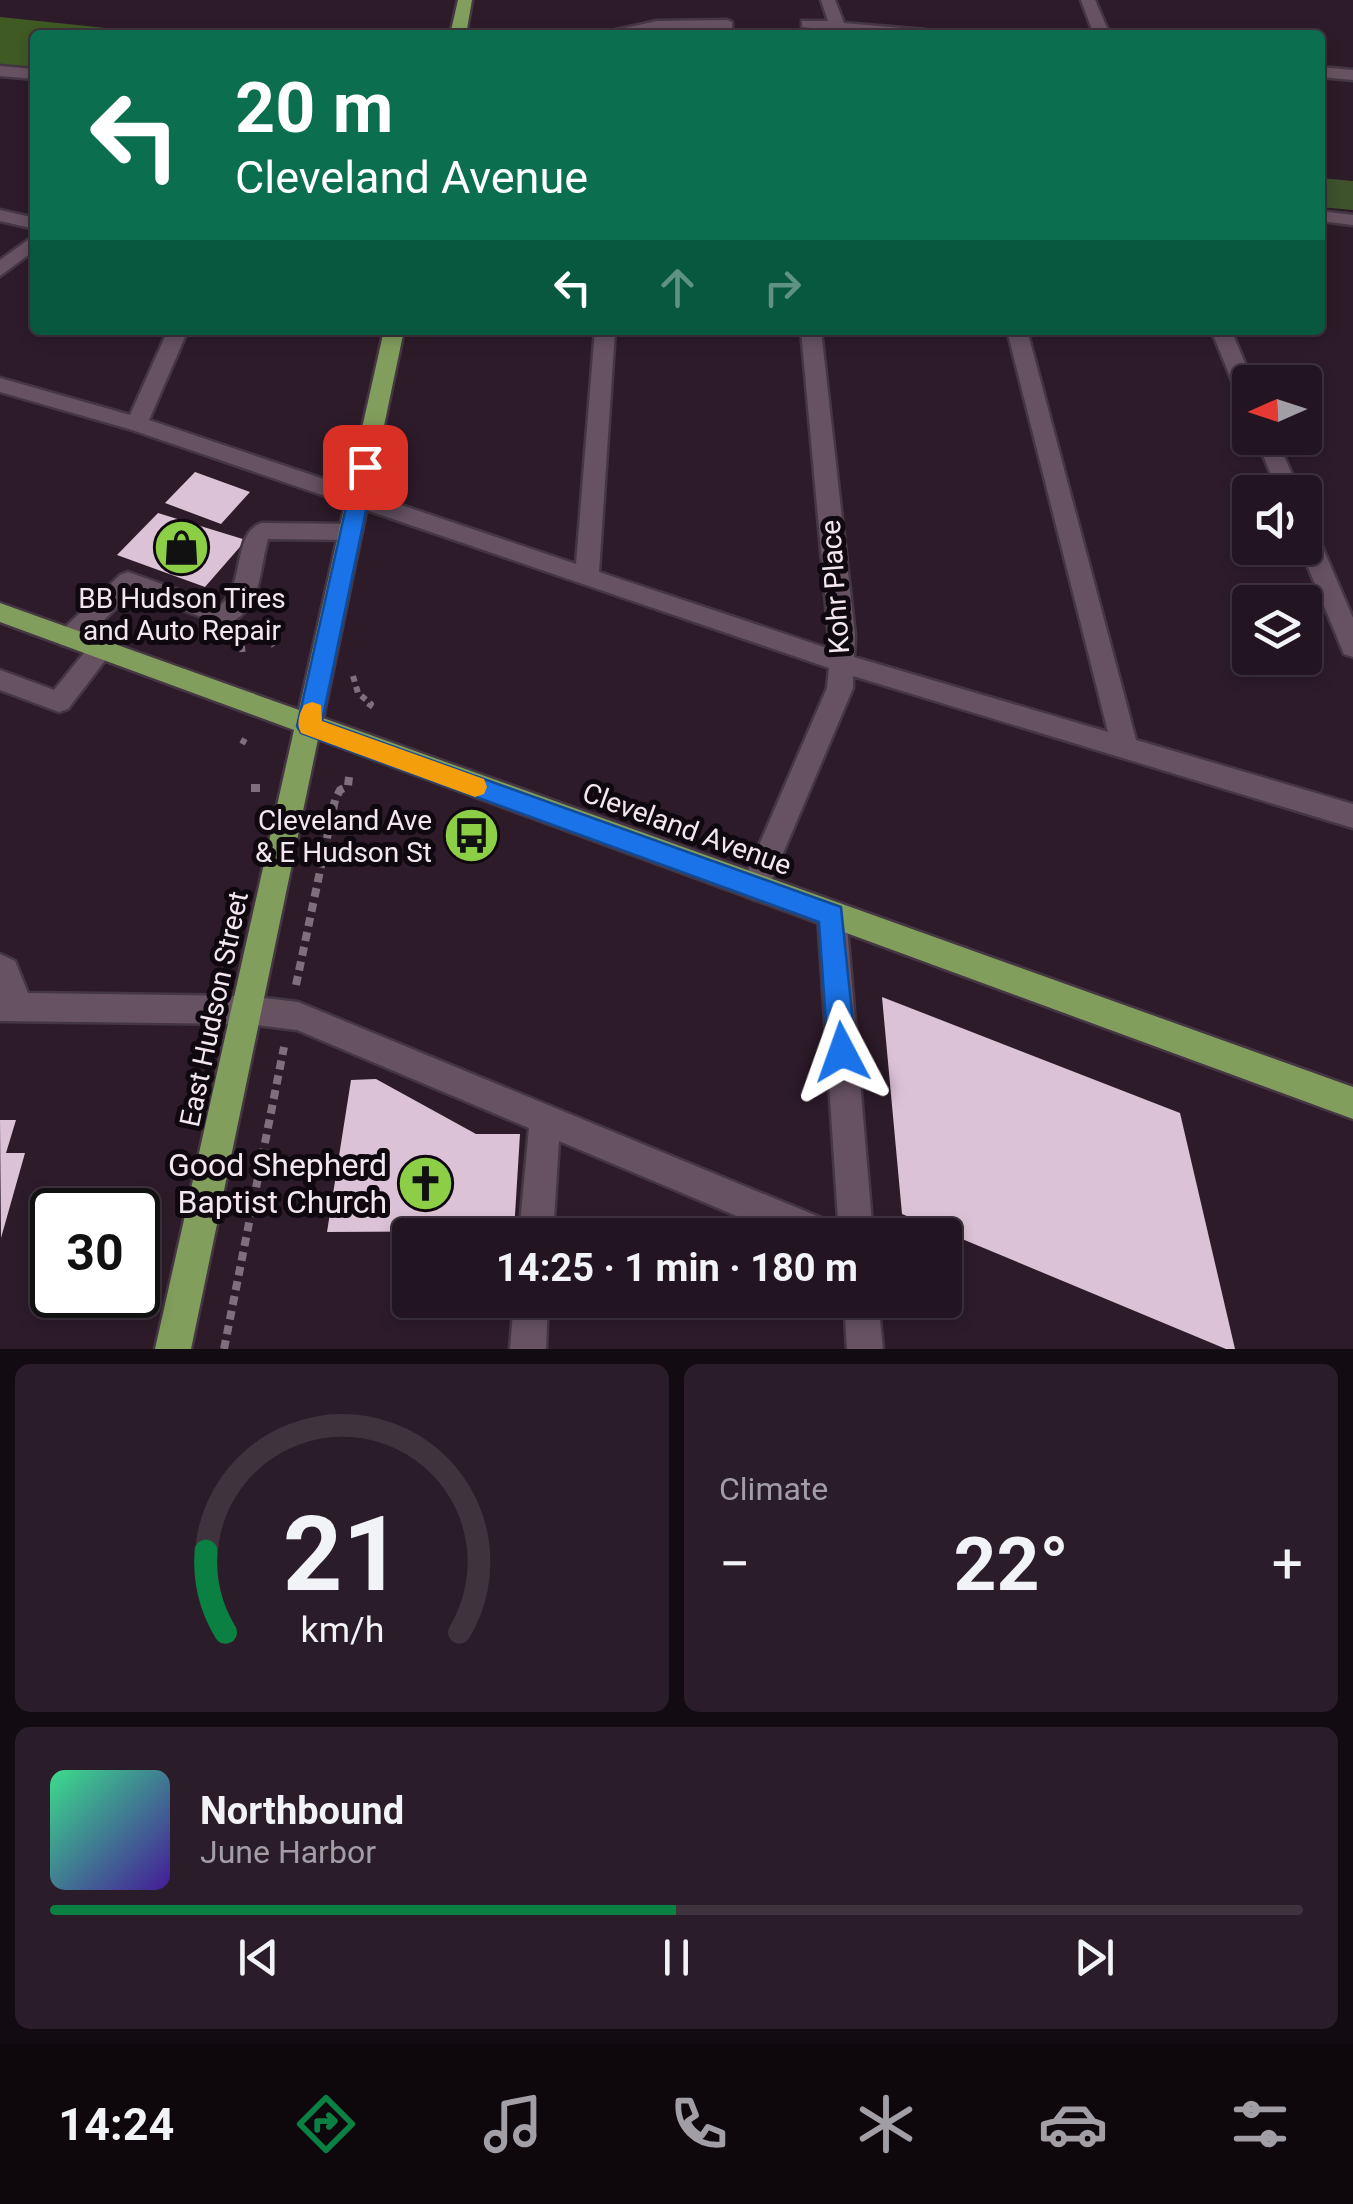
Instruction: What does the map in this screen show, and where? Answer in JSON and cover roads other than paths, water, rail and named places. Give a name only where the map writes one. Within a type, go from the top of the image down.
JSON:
[{"type":"main road","points":[[459,30],[465,0]]},
{"type":"main road","name":"East Hudson Street","points":[[173,1349],[393,335]]},
{"type":"main road","name":"Cleveland Avenue","points":[[0,612],[1353,1104]]},
{"type":"street","points":[[828,0],[838,26]]},
{"type":"street","points":[[1088,0],[1100,30]]},
{"type":"street","points":[[632,30],[728,24]]},
{"type":"street","points":[[808,24],[877,30]]},
{"type":"street","points":[[0,71],[30,74]]},
{"type":"street","points":[[1325,72],[1353,75]]},
{"type":"street","points":[[0,215],[30,223]]},
{"type":"street","points":[[1325,217],[1353,220]]},
{"type":"street","points":[[0,270],[30,245]]},
{"type":"street","points":[[138,424],[176,335]]},
{"type":"street","points":[[587,579],[604,335]]},
{"type":"street","name":"Kohr Place","points":[[754,888],[840,688],[843,635],[812,335]]},
{"type":"street","points":[[1018,335],[1124,745]]},
{"type":"street","points":[[1223,335],[1236,365]]},
{"type":"street","points":[[0,385],[138,424],[842,664],[1353,816]]},
{"type":"street","points":[[70,638],[128,582],[224,616],[237,608],[248,591],[255,538],[262,531],[351,532]]},
{"type":"street","points":[[1319,565],[1353,648]]},
{"type":"street","points":[[0,680],[58,702],[101,650]]},
{"type":"street","points":[[832,915],[855,1218]]},
{"type":"street","points":[[0,968],[5,971],[10,1007],[247,1010],[290,1015],[781,1218]]},
{"type":"street","points":[[537,1218],[545,1121]]},
{"type":"street","points":[[528,1349],[531,1318]]},
{"type":"street","points":[[862,1318],[864,1349]]},
{"type":"place","name":"BB Hudson Tires and Auto Repair","points":[[182,547]]},
{"type":"place","name":"Cleveland Ave & E Hudson St","points":[[471,836]]},
{"type":"place","name":"Good Shepherd Baptist Church","points":[[426,1183]]}]
